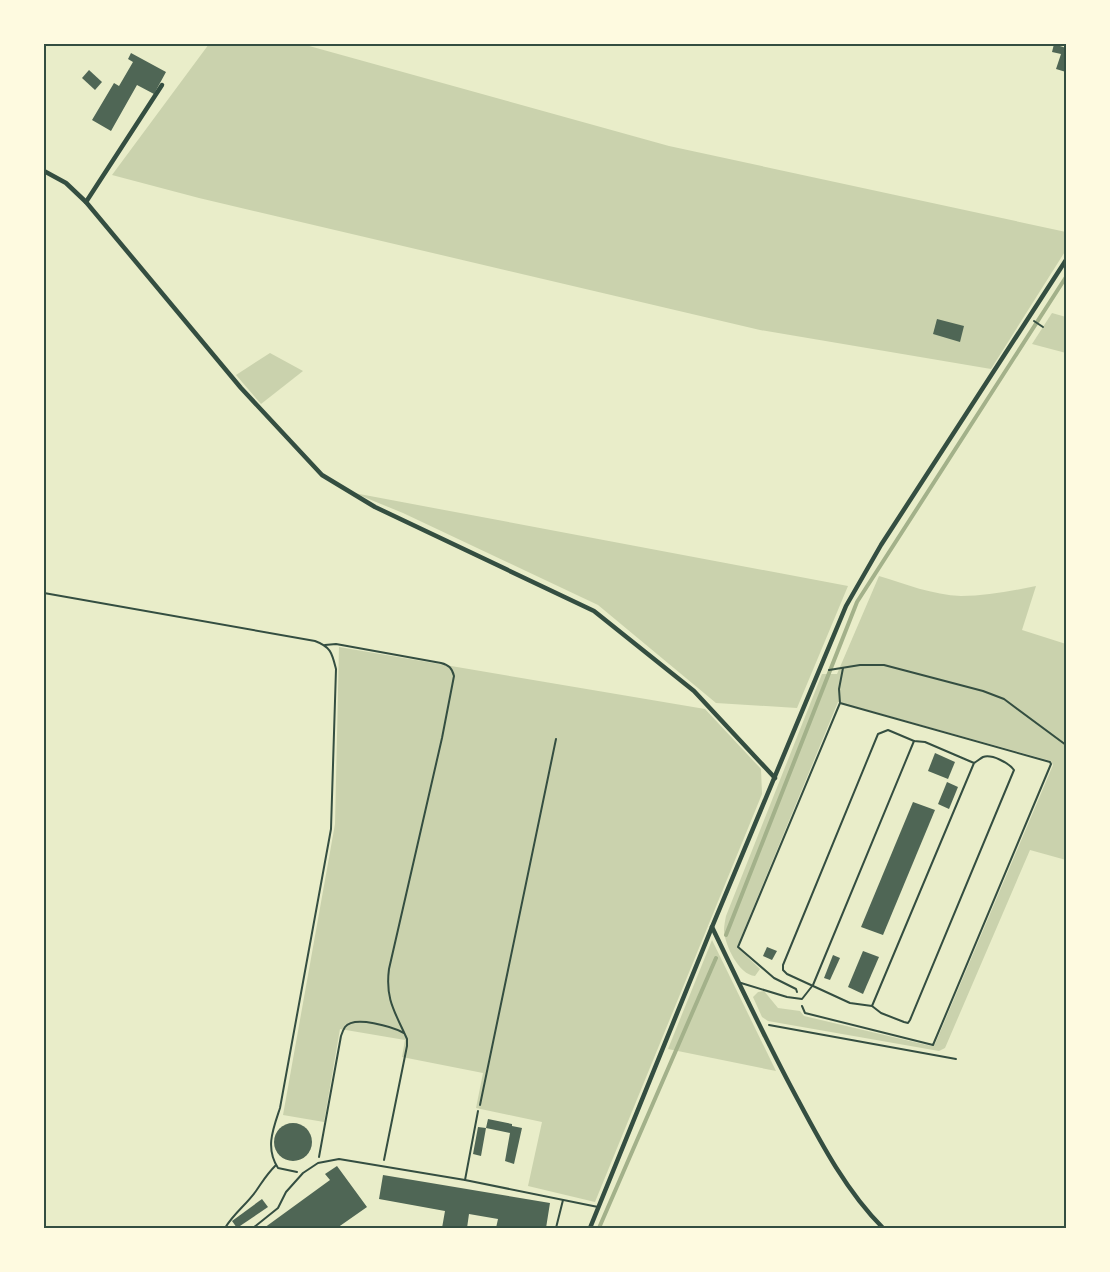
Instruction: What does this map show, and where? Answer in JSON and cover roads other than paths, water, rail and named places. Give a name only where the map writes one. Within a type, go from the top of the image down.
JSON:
[{"type":"street","points":[[86,202],[162,86]]},
{"type":"street","points":[[44,171],[66,183],[86,202],[241,388],[322,475],[375,507],[594,611],[694,690],[775,778]]},
{"type":"street","points":[[590,1228],[846,606],[860,579],[1066,261]]},
{"type":"street","points":[[712,927],[758,1023],[811,1124],[845,1181],[866,1211],[883,1228]]},
{"type":"lane","points":[[872,1006],[974,763],[982,757],[990,757],[1011,766],[1014,775],[910,1020],[904,1023],[881,1013],[872,1006],[850,1003],[787,974],[783,970],[783,965],[878,734],[888,730],[915,741],[925,741],[974,763]]},
{"type":"lane","points":[[738,982],[787,997],[799,999],[806,995],[813,985],[915,741]]},
{"type":"lane","points":[[465,1180],[478,1111]]},
{"type":"lane","points":[[253,1228],[278,1208],[285,1192],[303,1173],[318,1163],[339,1159],[465,1180],[599,1207]]},
{"type":"lane","points":[[556,1228],[563,1200]]},
{"type":"waterway","points":[[726,935],[857,602],[1066,277]]},
{"type":"waterway","points":[[599,1228],[716,958]]}]
